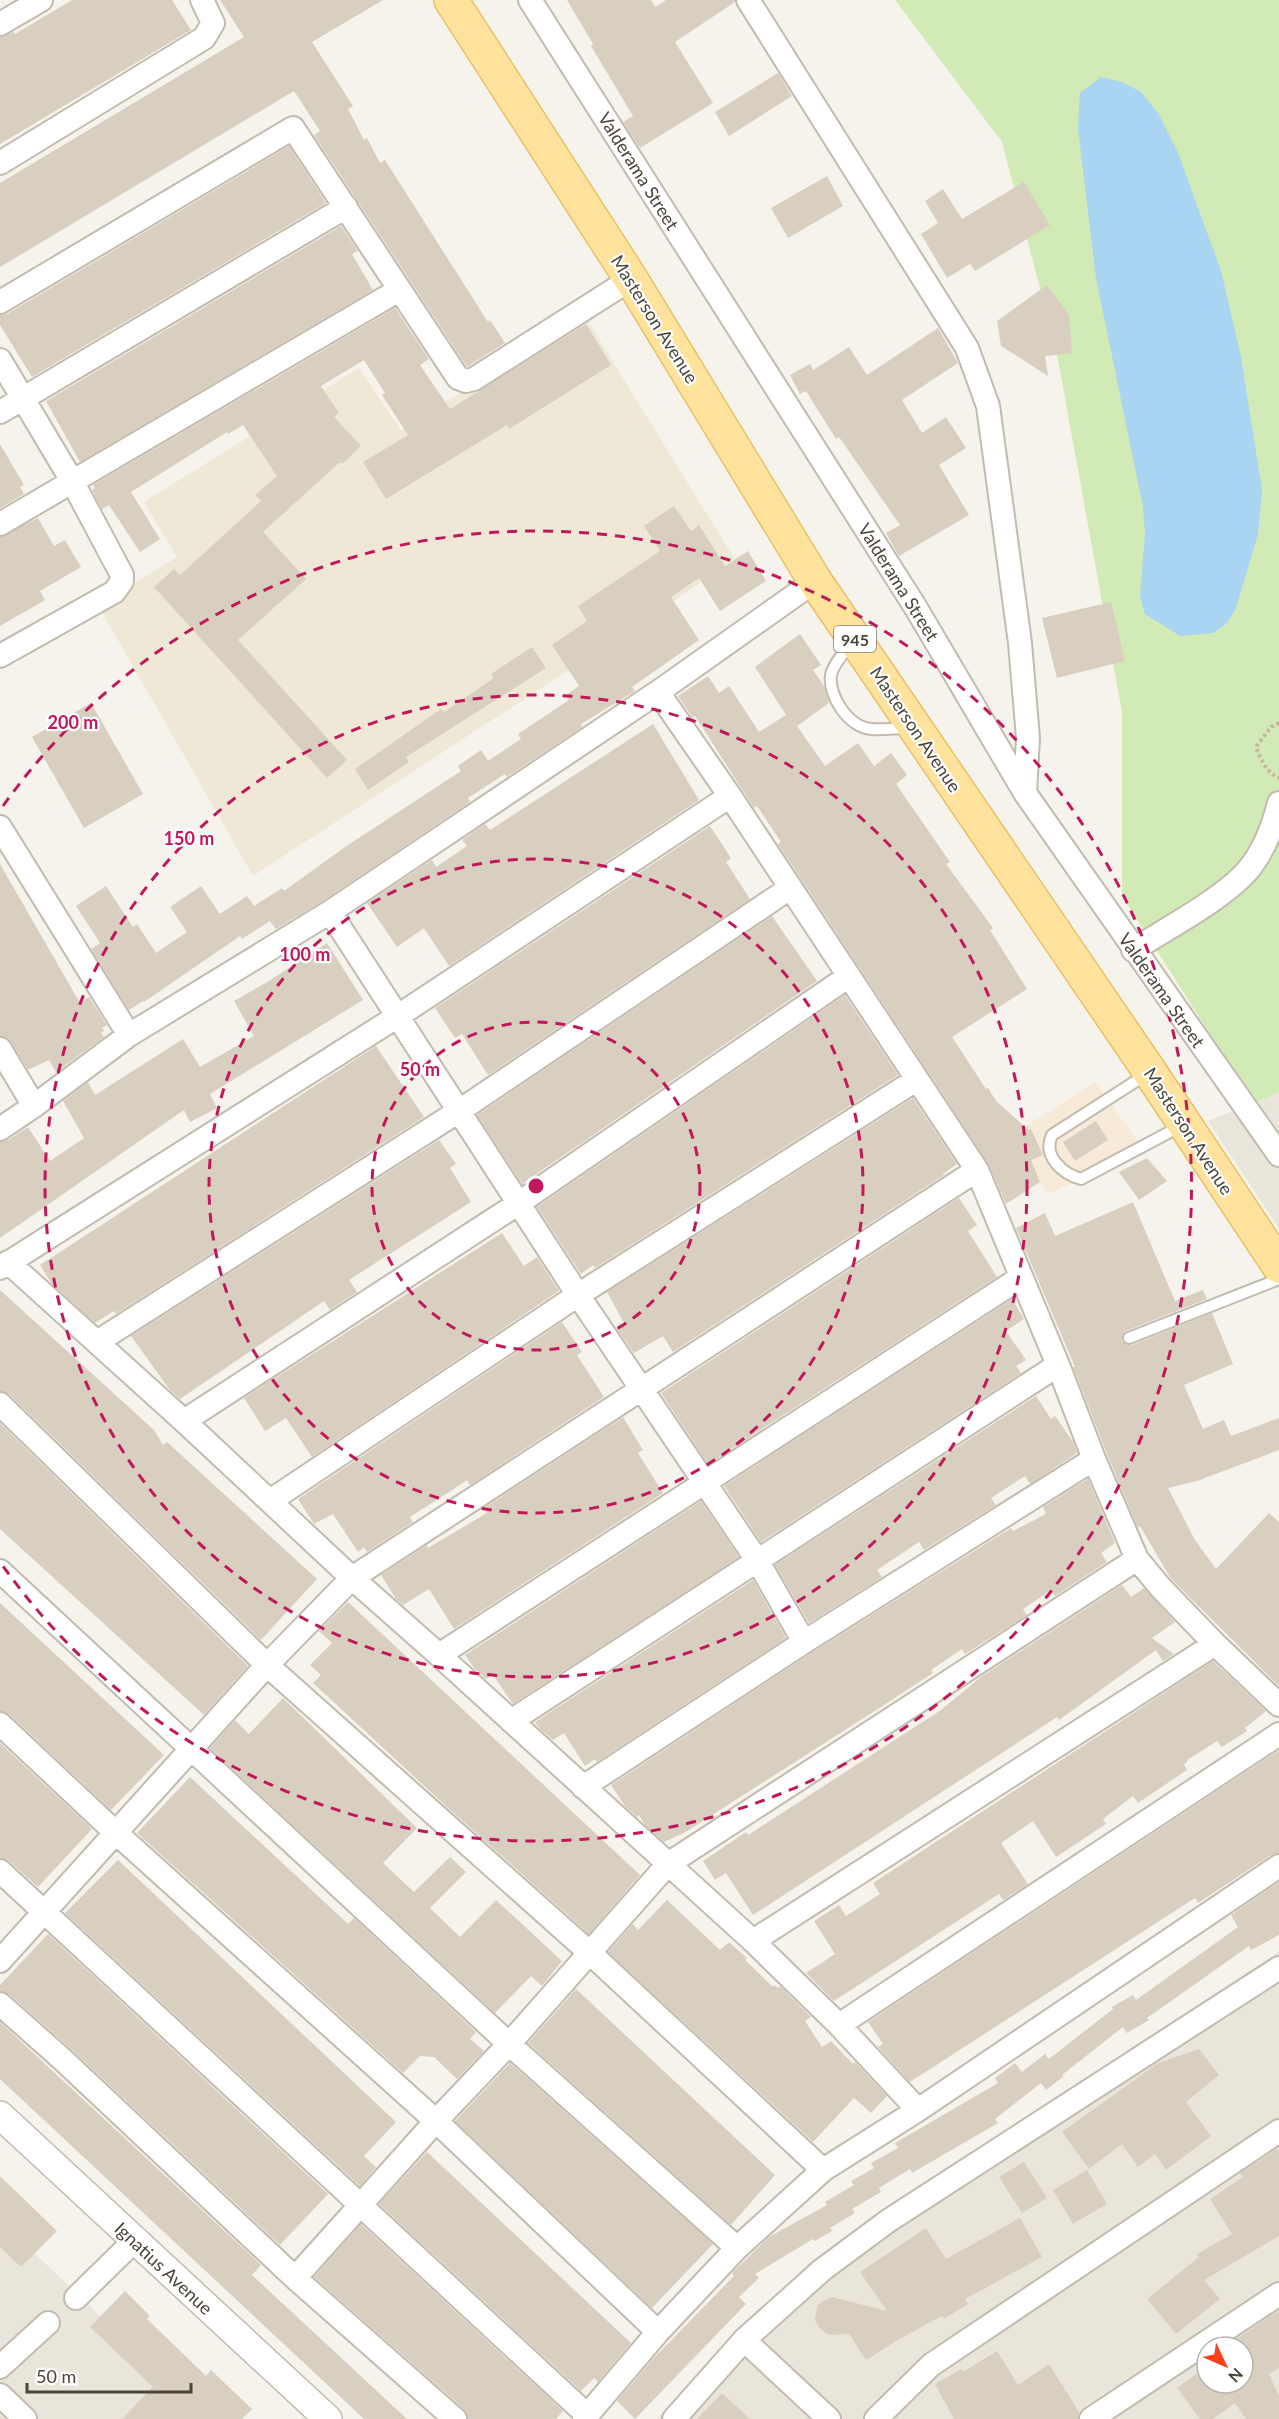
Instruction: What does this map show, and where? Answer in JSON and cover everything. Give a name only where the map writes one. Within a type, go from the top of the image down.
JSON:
[{"type":"main road","name":"Masterson Avenue","points":[[451,0],[631,279],[815,581],[1150,1072],[1279,1266]]},
{"type":"street","points":[[0,24],[41,0]]},
{"type":"street","points":[[0,163],[204,38],[213,23],[202,0]]},
{"type":"street","name":"Valderama Street","points":[[530,0],[916,608],[1025,793],[1279,1155]]},
{"type":"street","points":[[748,0],[966,348],[978,374],[988,406],[1020,643],[1028,738],[1025,793]]},
{"type":"street","points":[[0,302],[293,128],[458,378],[466,381],[474,379],[631,279]]},
{"type":"street","points":[[0,412],[346,207]]},
{"type":"street","points":[[0,524],[399,290]]},
{"type":"street","points":[[0,360],[72,481],[122,575],[122,581],[114,592],[0,656]]},
{"type":"street","points":[[0,1129],[129,1035],[330,912],[658,692],[815,581]]},
{"type":"street","points":[[658,692],[730,796],[976,1170],[1137,1559],[1161,1588],[1215,1644],[1279,1705]]},
{"type":"street","points":[[730,796],[398,1016],[4,1265],[97,1342],[352,1578],[753,1941],[839,2025],[918,2110]]},
{"type":"street","points":[[1133,950],[1214,899],[1248,870],[1272,832],[1279,803]]},
{"type":"street","points":[[0,827],[129,1035]]},
{"type":"street","points":[[97,1342],[459,1111],[790,888]]},
{"type":"street","points":[[330,912],[579,1295],[757,1560],[804,1642]]},
{"type":"street","points":[[184,1421],[519,1203],[849,976]]},
{"type":"street","points":[[0,1049],[34,1106]]},
{"type":"street","points":[[270,1502],[579,1295],[916,1080]]},
{"type":"street","points":[[0,1961],[190,1748],[352,1578],[976,1170]]},
{"type":"street","points":[[439,1655],[1020,1278]]},
{"type":"street","points":[[511,1721],[1058,1365]]},
{"type":"street","points":[[0,1404],[267,1665],[590,1953],[823,2170]]},
{"type":"street","points":[[583,1787],[804,1642],[1094,1459]]},
{"type":"street","points":[[295,2278],[436,2121],[509,2044],[668,1864],[1137,1559]]},
{"type":"street","points":[[0,1571],[509,2044],[738,2248]]},
{"type":"street","points":[[753,1941],[1215,1644]]},
{"type":"street","points":[[0,1724],[115,1832],[436,2121],[658,2332]]},
{"type":"street","points":[[839,2025],[1279,1734]]},
{"type":"street","points":[[0,1871],[586,2417],[658,2332],[738,2248],[823,2170],[918,2110],[1279,1866]]},
{"type":"street","points":[[674,2419],[744,2340],[822,2270],[888,2221],[1279,1970]]},
{"type":"street","points":[[0,2004],[71,2067],[295,2278],[455,2419]]},
{"type":"street","name":"Ignatius Avenue","points":[[0,2115],[328,2419]]},
{"type":"street","points":[[876,2419],[931,2365],[1279,2131]]},
{"type":"street","points":[[76,2298],[134,2241]]},
{"type":"street","points":[[1090,2419],[1279,2294]]},
{"type":"street","points":[[0,2367],[48,2323]]},
{"type":"street","points":[[744,2340],[829,2419]]},
{"type":"street","points":[[0,2395],[25,2419]]},
{"type":"lane","points":[[854,638],[831,672],[831,690],[839,705],[849,718],[870,729],[914,728]]},
{"type":"lane","points":[[1150,1072],[1052,1135],[1051,1150],[1056,1163],[1069,1176],[1081,1179],[1184,1125]]},
{"type":"lane","points":[[1129,1338],[1279,1279]]},
{"type":"path","points":[[1279,723],[1271,727],[1256,747],[1262,764],[1279,778]]},
{"type":"shaded area","points":[[584,315],[734,558],[670,604],[253,876],[98,605],[177,557],[144,502],[359,368],[401,430]]},
{"type":"shaded area","points":[[1095,1082],[1147,1154],[1046,1194],[1017,1132]]},
{"type":"shaded area","points":[[1279,1093],[1279,1228],[1208,1121]]},
{"type":"shaded area","points":[[1279,1952],[1279,2419],[657,2419],[808,2264],[880,2211]]},
{"type":"shaded area","points":[[0,2220],[160,2374],[208,2419],[0,2419]]},
{"type":"green space","points":[[895,0],[1279,0],[1279,1093],[1254,1103],[1122,896],[1122,712],[1057,354],[1002,142]]},
{"type":"water","points":[[1101,77],[1122,82],[1141,92],[1158,113],[1178,153],[1221,271],[1241,357],[1262,490],[1258,534],[1236,608],[1227,623],[1213,633],[1180,636],[1145,614],[1140,597],[1145,534],[1143,507],[1096,278],[1078,129],[1080,93]]},
{"type":"building","points":[[72,0],[172,0],[191,30],[0,144],[0,37],[14,32],[15,34]]},
{"type":"building","points":[[220,0],[383,0],[312,42],[353,106],[348,109],[364,140],[367,138],[380,163],[385,160],[488,322],[490,320],[505,343],[467,367],[314,135],[320,131],[294,91],[0,267],[0,183],[244,37]]},
{"type":"building","points":[[567,0],[651,0],[655,7],[666,0],[735,0],[675,42],[713,103],[640,148],[623,122],[633,116],[591,46],[593,44]]},
{"type":"building","points":[[778,73],[792,96],[729,136],[715,112]]},
{"type":"building","points":[[289,146],[326,203],[32,377],[0,325],[0,315],[7,314]]},
{"type":"building","points":[[827,176],[843,206],[788,238],[771,208]]},
{"type":"building","points":[[1024,182],[1050,225],[975,271],[970,264],[947,278],[921,234],[938,223],[925,201],[943,189],[962,219]]},
{"type":"building","points":[[341,226],[358,251],[352,254],[373,290],[80,462],[46,401]]},
{"type":"building","points":[[1047,285],[1069,315],[1072,353],[1045,356],[1048,376],[1001,346],[997,321]]},
{"type":"building","points":[[395,308],[429,359],[420,365],[450,409],[586,324],[611,365],[509,429],[507,425],[386,499],[363,462],[408,435],[382,395],[385,393],[364,360],[321,386],[339,413],[334,417],[361,446],[342,464],[340,462],[263,532],[306,579],[238,640],[347,760],[327,778],[154,587],[174,569],[180,575],[261,501],[255,495],[277,476],[243,425],[228,434],[227,432],[131,492],[160,539],[140,552],[109,505],[102,509],[92,490],[95,488],[93,485]]},
{"type":"building","points":[[938,328],[958,363],[902,400],[922,433],[946,417],[966,448],[939,465],[969,515],[899,556],[886,533],[900,525],[839,437],[836,439],[806,391],[800,394],[790,375],[810,364],[813,370],[849,347],[867,375]]},
{"type":"building","points":[[0,444],[24,485],[20,487],[24,494],[0,508]]},
{"type":"building","points":[[674,506],[691,531],[699,525],[725,566],[748,551],[766,581],[720,611],[699,578],[671,597],[699,640],[632,687],[635,691],[581,724],[582,727],[507,777],[505,774],[468,798],[470,802],[323,901],[276,929],[270,921],[242,939],[240,936],[129,1010],[91,949],[100,943],[76,906],[106,886],[133,927],[137,924],[156,953],[187,932],[170,907],[201,886],[220,914],[247,896],[254,906],[282,888],[284,891],[345,847],[461,771],[458,766],[481,750],[488,761],[521,739],[518,734],[569,700],[566,695],[579,686],[552,645],[587,621],[578,606],[660,551],[644,526]]},
{"type":"building","points":[[38,518],[54,546],[65,540],[81,567],[40,591],[45,600],[0,626],[0,537]]},
{"type":"building","points":[[1111,602],[1125,661],[1057,678],[1042,618]]},
{"type":"building","points":[[800,634],[821,665],[813,670],[824,686],[829,703],[797,726],[825,766],[858,743],[874,766],[891,753],[907,775],[896,784],[950,862],[946,864],[993,928],[990,930],[1027,989],[952,1037],[997,1102],[1029,1130],[1031,1129],[1043,1155],[1031,1160],[1040,1182],[1006,1204],[988,1163],[778,844],[781,842],[757,806],[754,808],[695,716],[693,718],[678,696],[708,676],[719,693],[729,686],[759,732],[786,715],[755,667]]},
{"type":"building","points":[[532,647],[546,668],[406,757],[409,762],[368,790],[355,769],[441,709],[444,712],[494,678],[491,674]]},
{"type":"building","points":[[91,703],[143,794],[84,828],[32,737]]},
{"type":"building","points":[[653,724],[699,800],[449,966],[424,928],[397,947],[367,903],[432,860],[436,867],[467,846],[462,840],[485,824],[490,830]]},
{"type":"building","points":[[710,826],[731,858],[726,862],[750,899],[488,1075],[462,1034],[455,1038],[435,1008]]},
{"type":"building","points":[[0,864],[80,1003],[89,997],[107,1025],[102,1028],[104,1031],[101,1033],[104,1037],[56,1072],[49,1060],[28,1070],[11,1042],[0,1036]]},
{"type":"building","points":[[772,916],[817,981],[522,1184],[477,1115]]},
{"type":"building","points":[[327,943],[363,1000],[210,1094],[217,1108],[190,1122],[184,1110],[0,1238],[0,1142],[8,1140],[28,1127],[50,1161],[84,1138],[63,1101],[88,1082],[95,1095],[183,1039],[200,1067],[254,1036],[234,1001]]},
{"type":"building","points":[[845,995],[898,1075],[595,1268],[593,1265],[581,1274],[537,1207]]},
{"type":"building","points":[[376,1046],[424,1117],[116,1314],[114,1311],[95,1323],[52,1284],[40,1265]]},
{"type":"building","points":[[913,1098],[957,1164],[944,1175],[673,1352],[663,1336],[634,1353],[616,1328],[624,1323],[607,1292]]},
{"type":"building","points":[[1096,1121],[1108,1140],[1075,1161],[1063,1142]]},
{"type":"building","points":[[439,1140],[456,1164],[450,1168],[471,1202],[349,1280],[357,1292],[330,1310],[324,1301],[180,1399],[170,1390],[131,1336]]},
{"type":"building","points":[[1147,1158],[1167,1181],[1139,1200],[1119,1172]]},
{"type":"building","points":[[959,1198],[977,1225],[968,1231],[997,1277],[708,1464],[661,1393]]},
{"type":"building","points":[[1133,1202],[1175,1301],[1203,1290],[1207,1299],[1126,1331],[1122,1336],[1122,1341],[1127,1345],[1132,1345],[1212,1313],[1233,1364],[1184,1385],[1203,1429],[1224,1420],[1231,1436],[1279,1418],[1279,1450],[1197,1481],[1168,1488],[1195,1540],[1216,1569],[1269,1513],[1279,1522],[1279,1686],[1171,1579],[1140,1526],[1138,1528],[1073,1367],[1075,1367],[1016,1228],[1045,1213],[1055,1236]]},
{"type":"building","points":[[502,1233],[524,1266],[537,1257],[559,1291],[312,1457],[286,1418],[265,1431],[244,1398]]},
{"type":"building","points":[[0,1290],[154,1430],[163,1445],[167,1442],[317,1579],[261,1640],[9,1394],[0,1391]]},
{"type":"building","points":[[1012,1299],[1024,1319],[1006,1331],[1026,1360],[1016,1366],[1021,1373],[761,1542],[724,1486]]},
{"type":"building","points":[[562,1322],[582,1352],[577,1355],[604,1397],[470,1485],[467,1480],[410,1517],[413,1522],[367,1552],[364,1547],[358,1552],[333,1514],[314,1524],[298,1499]]},
{"type":"building","points":[[1036,1396],[1051,1419],[1055,1416],[1074,1443],[1077,1453],[1030,1484],[1025,1476],[991,1498],[996,1505],[924,1550],[919,1542],[877,1570],[882,1577],[809,1623],[775,1565]]},
{"type":"building","points":[[623,1417],[643,1450],[638,1453],[663,1493],[454,1629],[429,1589],[403,1605],[396,1599],[381,1575],[427,1545],[428,1548],[487,1513],[484,1508]]},
{"type":"building","points":[[0,1423],[248,1666],[204,1715],[0,1529]]},
{"type":"building","points":[[1088,1479],[1115,1543],[1101,1553],[1107,1562],[1055,1596],[1051,1590],[1023,1609],[1027,1615],[965,1654],[962,1649],[931,1670],[933,1673],[684,1833],[664,1842],[645,1825],[639,1815],[637,1817],[625,1806],[611,1785],[811,1653],[1011,1528],[1013,1531],[1046,1514],[1043,1507]]},
{"type":"building","points":[[701,1501],[739,1557],[513,1704],[493,1675],[486,1679],[474,1668],[465,1655]]},
{"type":"building","points":[[753,1580],[786,1638],[597,1762],[595,1759],[585,1766],[564,1733],[553,1740],[539,1728],[535,1722]]},
{"type":"building","points":[[1122,1585],[1131,1597],[1144,1588],[1175,1622],[1152,1638],[1174,1654],[1163,1661],[1156,1650],[1059,1720],[1057,1717],[753,1915],[726,1873],[715,1880],[703,1861],[746,1832],[748,1835],[941,1710],[981,1677]]},
{"type":"building","points":[[348,1602],[640,1875],[589,1934],[313,1683],[321,1675],[310,1665],[332,1643],[319,1631]]},
{"type":"building","points":[[0,1603],[164,1755],[111,1810],[9,1714],[0,1711]]},
{"type":"building","points":[[1213,1661],[1266,1711],[1245,1728],[1247,1731],[1222,1747],[1217,1741],[1189,1759],[1184,1765],[1187,1770],[1138,1803],[1133,1796],[1103,1819],[1106,1824],[1056,1857],[1033,1821],[1001,1843],[1028,1884],[1003,1900],[999,1894],[834,2001],[806,1973],[835,1954],[814,1921],[839,1905],[846,1916],[880,1894],[873,1883]]},
{"type":"building","points":[[283,1698],[417,1828],[383,1863],[414,1892],[450,1857],[466,1872],[430,1908],[460,1937],[496,1900],[562,1961],[542,1986],[531,1976],[495,2013],[210,1748],[235,1720],[249,1734]]},
{"type":"building","points":[[0,1743],[92,1829],[38,1887],[9,1861],[0,1858]]},
{"type":"building","points":[[1279,1750],[1279,1853],[1271,1855],[1198,1903],[1195,1898],[910,2082],[878,2047],[883,2044],[868,2022]]},
{"type":"building","points":[[190,1777],[348,1924],[354,1918],[476,2032],[470,2039],[484,2051],[457,2079],[434,2057],[420,2056],[403,2073],[137,1833]]},
{"type":"building","points":[[118,1860],[396,2122],[364,2156],[376,2167],[360,2186],[65,1913]]},
{"type":"building","points":[[1279,1882],[1279,1935],[1251,1950],[1249,1946],[1147,2018],[1149,2020],[1127,2033],[1123,2027],[1046,2090],[1041,2083],[995,2119],[998,2123],[912,2173],[910,2169],[879,2188],[881,2192],[852,2209],[855,2213],[830,2228],[832,2231],[815,2241],[813,2239],[755,2274],[759,2278],[739,2297],[746,2304],[635,2419],[617,2401],[651,2361],[734,2276],[732,2273],[769,2237],[827,2205],[825,2202],[854,2185],[851,2181],[874,2168],[871,2163],[898,2148],[895,2143],[998,2083],[995,2078],[1015,2063],[1022,2072],[1045,2054],[1049,2059],[1113,2009],[1112,2007],[1133,1995],[1136,2000],[1238,1927],[1231,1915]]},
{"type":"building","points":[[667,1900],[720,1950],[729,1942],[773,1987],[774,1985],[778,1988],[780,1986],[811,2017],[805,2021],[822,2047],[831,2041],[853,2064],[855,2062],[887,2096],[871,2113],[854,2098],[813,2142],[608,1952],[633,1924],[638,1930]]},
{"type":"building","points":[[48,1934],[328,2194],[280,2245],[71,2049],[9,1994],[0,1991],[0,1985]]},
{"type":"building","points":[[576,1989],[775,2175],[731,2225],[528,2043]]},
{"type":"building","points":[[0,2022],[261,2265],[252,2275],[407,2419],[364,2419],[0,2079]]},
{"type":"building","points":[[1199,2049],[1219,2075],[1186,2102],[1211,2136],[1166,2170],[1155,2154],[1138,2167],[1122,2144],[1089,2169],[1062,2132],[1158,2063]]},
{"type":"building","points":[[510,2063],[713,2244],[652,2308],[455,2121]]},
{"type":"building","points":[[1277,2149],[1279,2152],[1279,2236],[1204,2280],[1220,2299],[1176,2334],[1147,2299],[1199,2257],[1197,2254],[1232,2234],[1210,2199],[1243,2177],[1240,2173]]},
{"type":"building","points":[[427,2152],[631,2343],[598,2382],[594,2378],[581,2391],[379,2204]]},
{"type":"building","points":[[1024,2162],[1047,2198],[1022,2213],[999,2177]]},
{"type":"building","points":[[1087,2170],[1107,2204],[1073,2224],[1053,2190]]},
{"type":"building","points":[[0,2176],[57,2231],[21,2267],[0,2247]]},
{"type":"building","points":[[1020,2218],[1042,2257],[965,2299],[968,2304],[944,2319],[942,2316],[866,2360],[849,2334],[828,2335],[818,2326],[815,2320],[817,2307],[821,2302],[832,2297],[887,2311],[860,2272],[926,2228],[946,2259]]},
{"type":"building","points":[[361,2224],[563,2411],[556,2419],[468,2419],[464,2409],[314,2277]]},
{"type":"building","points":[[125,2291],[150,2316],[147,2319],[206,2376],[211,2370],[252,2409],[242,2419],[122,2419],[153,2387],[90,2327]]},
{"type":"building","points":[[1279,2310],[1279,2368],[1269,2374],[1279,2396],[1279,2419],[1246,2419],[1235,2403],[1213,2419],[1200,2419],[1177,2388],[1195,2375],[1195,2395],[1255,2395],[1255,2335],[1243,2335]]},
{"type":"building","points":[[997,2351],[1018,2385],[1049,2364],[1079,2412],[1078,2419],[954,2419],[935,2384],[962,2369],[963,2372]]},
{"type":"building","points":[[722,2393],[750,2419],[697,2419]]}]
